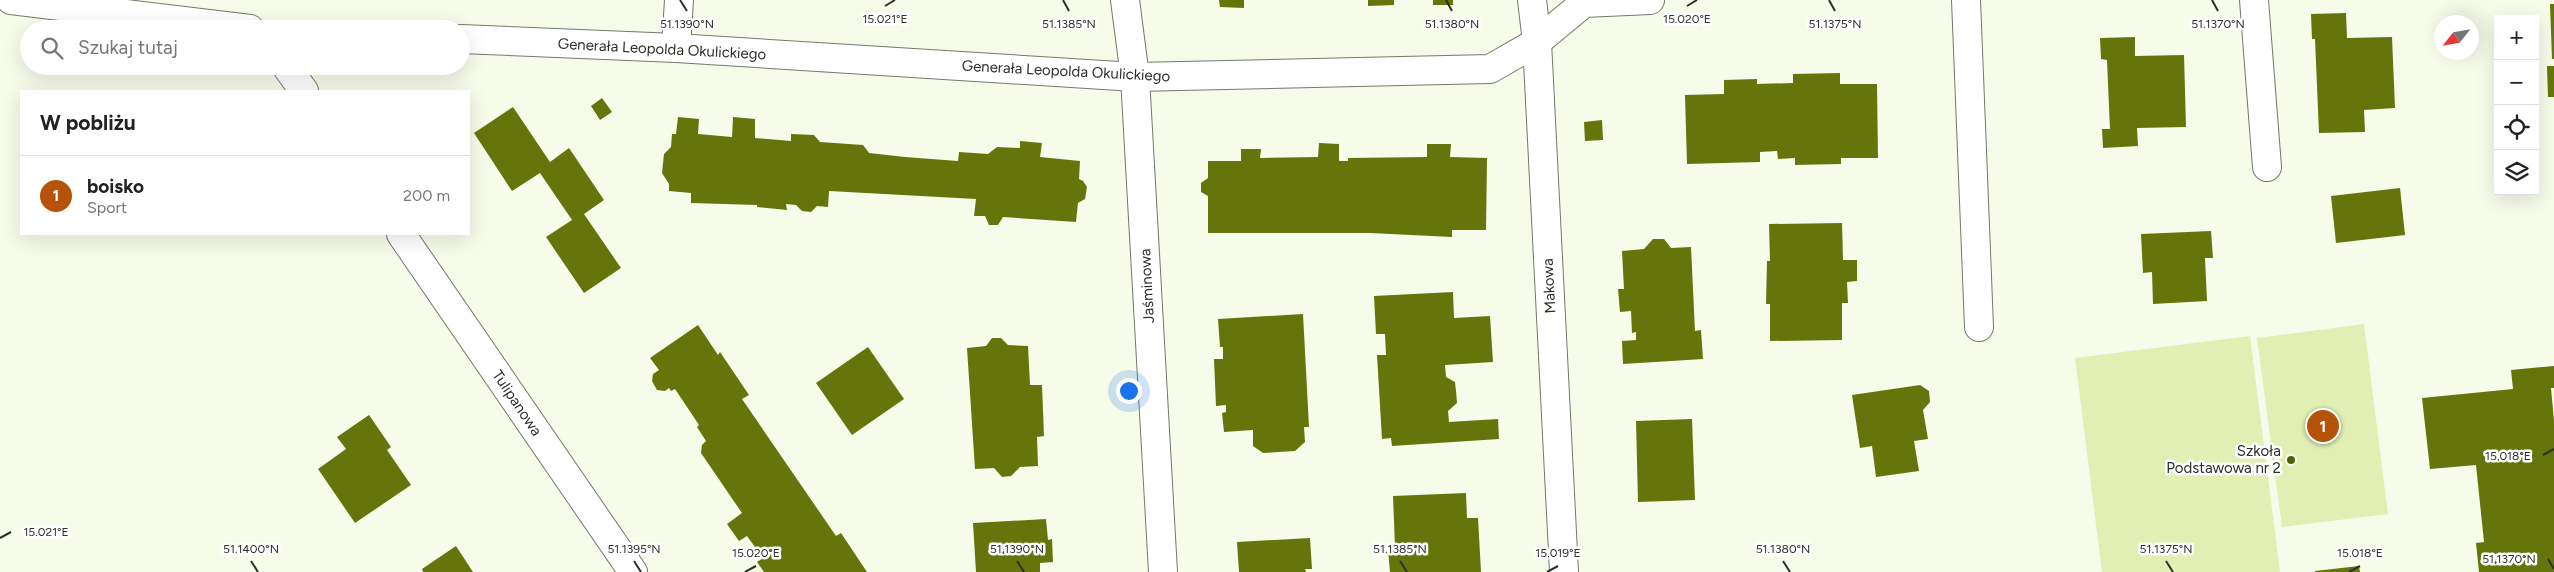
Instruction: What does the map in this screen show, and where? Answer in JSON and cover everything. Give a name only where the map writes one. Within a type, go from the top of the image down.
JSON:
[{"type":"street","points":[[11,0],[176,20]]},
{"type":"street","points":[[676,48],[679,0]]},
{"type":"street","name":"Jaśminowa","points":[[1125,0],[1135,77],[1163,572]]},
{"type":"street","name":"Makowa","points":[[1532,0],[1537,42],[1564,572]]},
{"type":"street","name":"Generała Leopolda Okulickiego","points":[[470,39],[676,48],[1135,77],[1490,69],[1537,42],[1584,3],[1650,0]]},
{"type":"street","points":[[1966,0],[1979,326]]},
{"type":"street","points":[[2254,0],[2267,167]]},
{"type":"street","points":[[292,75],[303,90]]},
{"type":"street","name":"Tulipanowa","points":[[402,235],[633,572]]},
{"type":"green space","points":[[2364,324],[2388,514],[2282,527],[2257,338]]},
{"type":"green space","points":[[2250,336],[2280,572],[2102,572],[2075,358]]},
{"type":"building","points":[[1219,0],[1244,0],[1244,8],[1220,7]]},
{"type":"building","points":[[1368,0],[1394,0],[1394,5],[1368,6]]},
{"type":"building","points":[[1433,0],[1453,0],[1453,5],[1433,5]]},
{"type":"building","points":[[2550,4],[2554,4],[2554,59],[2552,59]]},
{"type":"building","points":[[2346,13],[2347,38],[2392,37],[2395,108],[2364,110],[2365,132],[2319,133],[2315,39],[2312,39],[2311,14]]},
{"type":"building","points":[[2135,37],[2135,56],[2184,55],[2186,127],[2137,128],[2138,146],[2103,148],[2102,129],[2110,129],[2107,60],[2101,59],[2100,38]]},
{"type":"building","points":[[2547,66],[2554,66],[2554,97],[2548,97]]},
{"type":"building","points":[[1840,73],[1840,84],[1877,84],[1878,158],[1841,158],[1841,164],[1795,165],[1795,158],[1778,159],[1777,151],[1760,152],[1760,162],[1687,164],[1685,95],[1724,94],[1724,80],[1757,79],[1757,84],[1793,83],[1793,74]]},
{"type":"building","points":[[602,98],[612,112],[600,120],[591,106]]},
{"type":"building","points":[[513,107],[550,162],[569,148],[604,200],[584,214],[621,268],[584,293],[546,237],[572,220],[540,173],[512,191],[474,133]]},
{"type":"building","points":[[678,117],[699,119],[698,134],[732,137],[733,117],[755,119],[755,138],[791,141],[791,134],[814,135],[820,142],[863,145],[869,153],[958,161],[959,152],[988,154],[997,147],[1020,148],[1020,141],[1042,143],[1040,157],[1080,161],[1079,179],[1087,187],[1085,199],[1078,203],[1076,222],[1003,217],[998,225],[989,225],[985,216],[974,216],[976,199],[829,191],[828,207],[817,206],[811,212],[802,211],[796,205],[786,204],[787,210],[757,207],[757,205],[691,203],[691,193],[669,191],[669,184],[662,173],[664,154],[671,147],[672,134],[676,134]]},
{"type":"building","points":[[1602,120],[1603,140],[1585,141],[1584,122]]},
{"type":"building","points":[[1319,143],[1339,144],[1339,161],[1348,161],[1348,158],[1427,157],[1427,144],[1451,144],[1450,157],[1487,158],[1486,230],[1452,230],[1452,237],[1370,233],[1208,233],[1208,196],[1201,192],[1201,183],[1208,178],[1208,161],[1241,161],[1241,149],[1261,149],[1260,158],[1318,157]]},
{"type":"building","points":[[2400,188],[2405,235],[2336,243],[2331,196]]},
{"type":"building","points":[[1842,223],[1843,260],[1857,260],[1857,281],[1847,282],[1848,303],[1842,303],[1842,340],[1770,341],[1770,304],[1766,304],[1767,261],[1770,261],[1769,224]]},
{"type":"building","points":[[2211,231],[2213,258],[2205,258],[2207,301],[2153,304],[2152,272],[2143,273],[2141,234]]},
{"type":"building","points":[[1653,239],[1664,239],[1671,248],[1691,247],[1695,331],[1701,330],[1703,359],[1623,364],[1622,341],[1636,340],[1636,332],[1632,333],[1631,311],[1620,312],[1618,289],[1624,289],[1622,251],[1644,249]]},
{"type":"building","points":[[1453,292],[1454,318],[1490,316],[1493,362],[1445,365],[1446,377],[1455,382],[1457,403],[1448,411],[1449,422],[1498,419],[1499,439],[1392,446],[1391,438],[1382,439],[1377,355],[1386,355],[1385,334],[1376,334],[1374,296]]},
{"type":"building","points":[[1303,314],[1309,427],[1304,427],[1305,442],[1295,451],[1263,453],[1253,446],[1253,430],[1224,432],[1222,413],[1226,412],[1226,405],[1216,406],[1214,359],[1223,359],[1218,319]]},
{"type":"building","points":[[698,325],[718,355],[720,352],[749,395],[742,399],[836,536],[841,533],[867,572],[764,572],[757,562],[763,558],[747,536],[739,541],[727,524],[742,513],[701,453],[702,445],[706,441],[697,427],[699,425],[675,389],[671,391],[669,388],[665,391],[657,390],[652,381],[653,374],[659,370],[650,358]]},
{"type":"building","points":[[992,338],[1001,338],[1008,345],[1028,346],[1030,385],[1042,385],[1044,436],[1037,437],[1038,466],[1020,467],[1011,476],[1002,477],[994,468],[975,469],[967,348],[986,346]]},
{"type":"building","points":[[868,347],[904,399],[852,435],[816,383]]},
{"type":"building","points":[[2554,366],[2554,388],[2551,388],[2554,421],[2554,572],[2479,572],[2476,543],[2484,542],[2476,465],[2430,469],[2422,398],[2513,389],[2511,370]]},
{"type":"building","points":[[1920,385],[1929,391],[1930,402],[1923,410],[1928,439],[1914,441],[1919,471],[1876,477],[1872,446],[1860,448],[1852,395]]},
{"type":"building","points":[[369,415],[391,447],[387,450],[411,485],[355,523],[318,469],[346,449],[337,437]]},
{"type":"building","points":[[1692,419],[1695,500],[1638,502],[1636,421]]},
{"type":"building","points":[[1466,493],[1467,518],[1478,518],[1481,572],[1390,572],[1388,549],[1395,547],[1393,496]]},
{"type":"building","points":[[1046,519],[1048,540],[1052,539],[1053,562],[1040,563],[1040,572],[976,572],[973,523]]},
{"type":"building","points":[[1310,538],[1312,569],[1305,569],[1306,572],[1239,572],[1237,542]]},
{"type":"building","points":[[456,546],[473,572],[423,572],[422,569]]},
{"type":"building","points":[[2359,566],[2360,572],[2315,572],[2315,571]]},
{"type":"place","name":"boisko","points":[[2323,426]]},
{"type":"place","name":"Szkoła Podstawowa nr 2","points":[[2291,460]]}]
